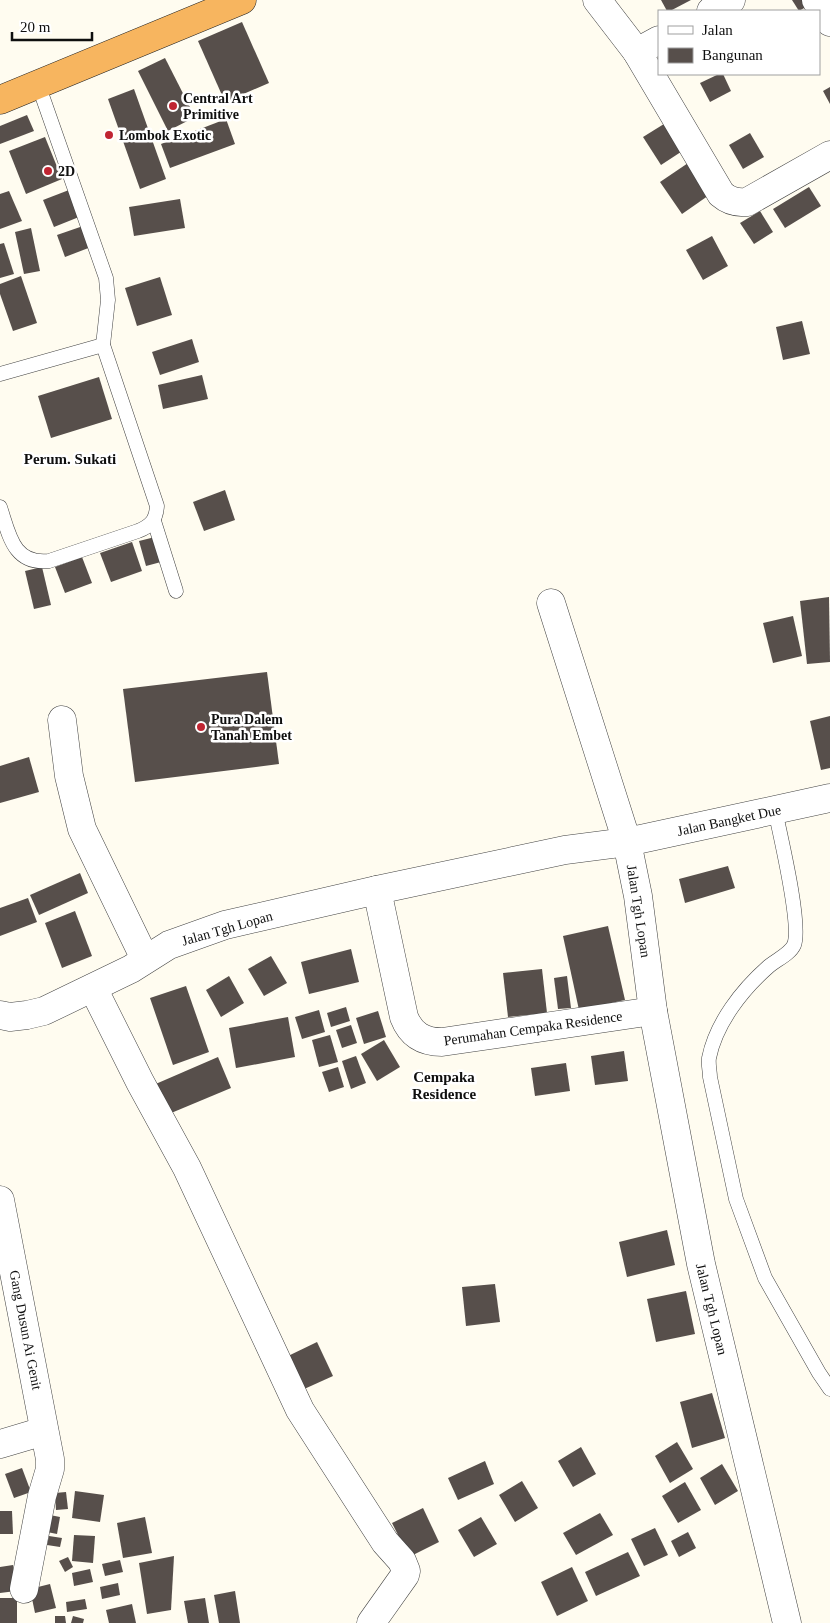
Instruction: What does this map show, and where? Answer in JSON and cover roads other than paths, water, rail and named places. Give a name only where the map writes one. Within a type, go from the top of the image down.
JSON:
[{"type":"highway","points":[[0,100],[242,0]]},
{"type":"street","points":[[597,0],[648,46],[658,66]]},
{"type":"street","points":[[713,10],[731,0]]},
{"type":"street","points":[[816,0],[830,22]]},
{"type":"street","points":[[662,75],[721,194],[727,199],[738,203],[754,199],[830,155]]},
{"type":"street","points":[[551,603],[627,842]]},
{"type":"street","points":[[62,720],[69,776],[82,829],[145,960]]},
{"type":"street","name":"Jalan Bangket Due","points":[[627,842],[830,798]]},
{"type":"street","name":"Jalan Tgh Lopan","points":[[0,1015],[18,1016],[44,1011],[93,988],[145,960],[169,944],[225,925],[564,850],[627,842],[638,896],[653,1011],[701,1264],[787,1623]]},
{"type":"street","name":"Perumahan Cempaka Residence","points":[[377,890],[404,1017],[408,1027],[416,1035],[431,1042],[442,1042],[653,1011]]},
{"type":"street","points":[[93,988],[140,1082],[188,1168],[300,1410],[385,1542],[404,1566],[405,1575],[371,1623]]},
{"type":"street","name":"Gang Dusun Ai Genit","points":[[0,1200],[50,1459],[50,1469],[42,1496],[24,1589]]},
{"type":"street","points":[[0,1444],[44,1431]]},
{"type":"lane","points":[[0,507],[12,543],[18,552],[25,558],[40,562],[49,561],[149,527],[154,521],[157,506],[103,345],[108,300],[106,278],[38,84]]},
{"type":"lane","points":[[0,374],[103,345]]},
{"type":"lane","points":[[154,521],[176,591]]},
{"type":"lane","points":[[775,810],[794,909],[797,932],[794,946],[760,974],[738,999],[717,1033],[709,1059],[710,1077],[736,1199],[764,1278],[818,1373],[830,1389]]},
{"type":"place","name":"Central Art Primitive","points":[[173,106]]},
{"type":"place","name":"Lombok Exotic","points":[[109,135]]},
{"type":"place","name":"2D","points":[[48,171]]},
{"type":"place","name":"Pura Dalem Tanah Embet","points":[[201,727]]},
{"type":"district","name":"Perum. Sukati","points":[[70,459]]},
{"type":"district","name":"Cempaka Residence","points":[[444,1086]]}]
